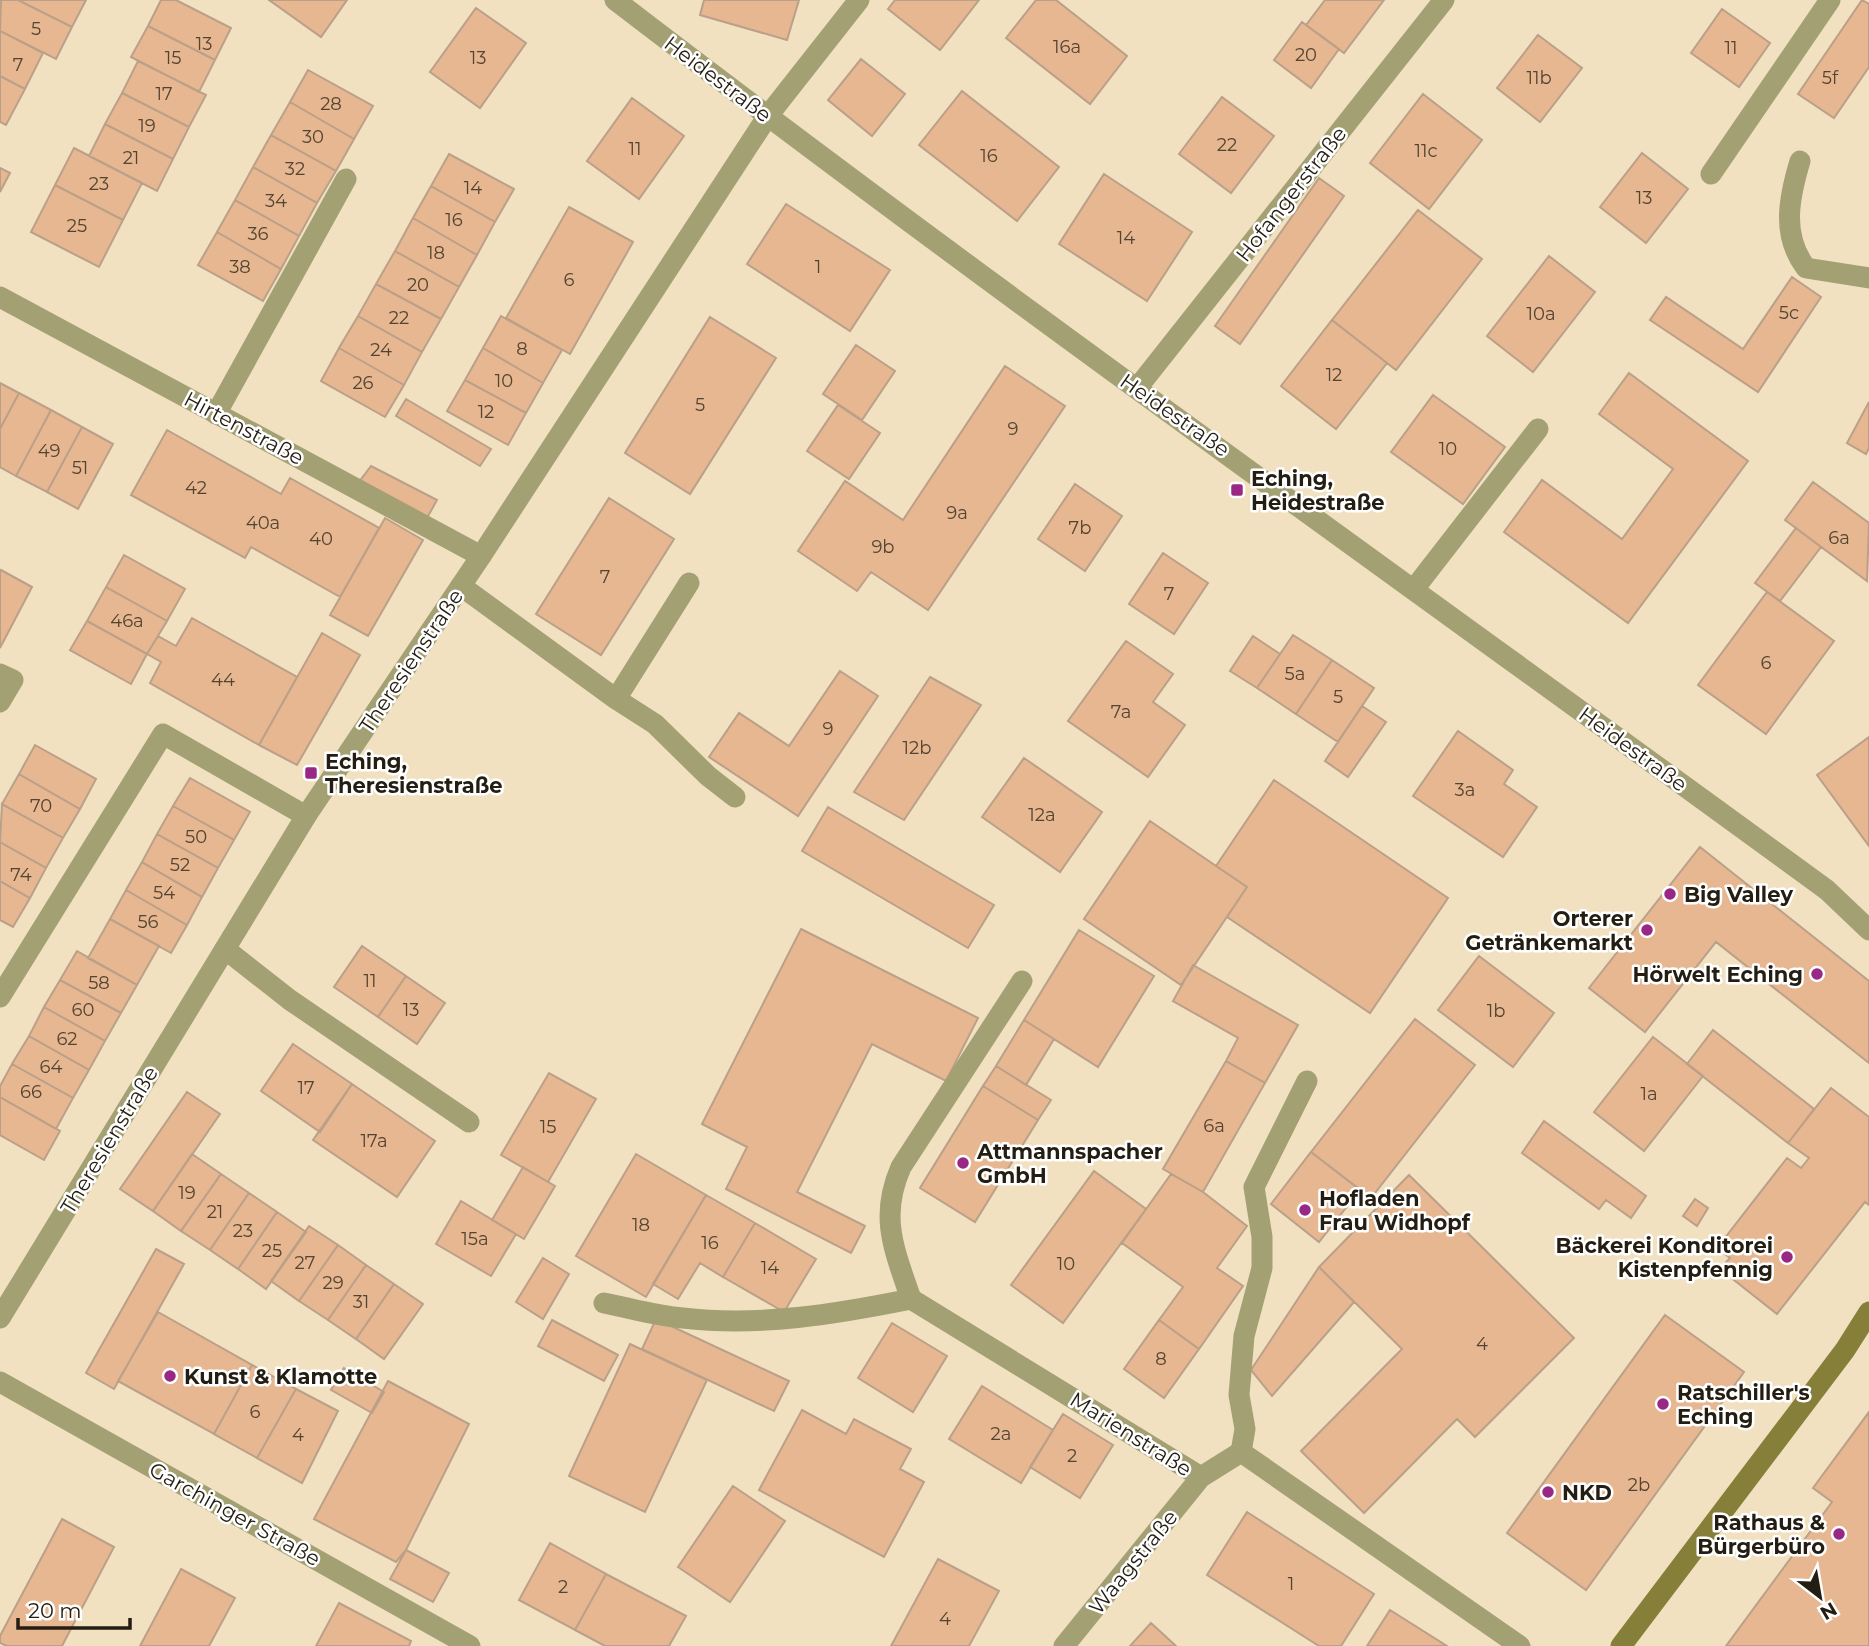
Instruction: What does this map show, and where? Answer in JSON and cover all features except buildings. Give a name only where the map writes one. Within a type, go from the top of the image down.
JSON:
[{"type":"main road","points":[[1621,1646],[1845,1350],[1869,1312]]},
{"type":"street","name":"Heidestraße","points":[[615,0],[767,117],[1058,333],[1138,387],[1827,890],[1869,930]]},
{"type":"street","name":"Theresienstraße","points":[[0,1318],[306,816],[481,556],[767,117],[859,0]]},
{"type":"street","name":"Hofangerstraße","points":[[1138,387],[1444,0]]},
{"type":"street","points":[[1711,174],[1830,0]]},
{"type":"street","points":[[1800,161],[1789,200],[1791,239],[1797,256],[1806,268],[1869,278]]},
{"type":"street","points":[[216,414],[346,179]]},
{"type":"street","name":"Hirtenstraße","points":[[2,303],[481,556]]},
{"type":"street","points":[[1415,589],[1538,429]]},
{"type":"street","points":[[616,699],[688,583]]},
{"type":"street","points":[[461,586],[616,699],[655,724],[708,776],[736,797]]},
{"type":"street","points":[[0,702],[6,677]]},
{"type":"street","points":[[0,997],[163,734],[306,816]]},
{"type":"street","points":[[225,949],[290,1000],[469,1122]]},
{"type":"street","points":[[604,1303],[683,1318],[768,1320],[838,1314],[911,1298],[888,1220],[892,1188],[901,1167],[1022,981]]},
{"type":"street","points":[[1307,1081],[1254,1188],[1262,1237],[1262,1268],[1244,1336],[1239,1395],[1245,1429],[1241,1452],[1520,1646]]},
{"type":"street","name":"Marienstraße","points":[[911,1298],[1201,1477],[1241,1452]]},
{"type":"street","name":"Garchinger Straße","points":[[0,1382],[470,1646]]},
{"type":"street","name":"Waagstraße","points":[[1065,1646],[1201,1477]]},
{"type":"place","name":"Eching, Heidestraße","points":[[1237,490]]},
{"type":"place","name":"Eching, Theresienstraße","points":[[311,773]]},
{"type":"place","name":"Big Valley","points":[[1670,894]]},
{"type":"place","name":"Orterer Getränkemarkt","points":[[1647,930]]},
{"type":"place","name":"Hörwelt Eching","points":[[1817,974]]},
{"type":"place","name":"Attmannspacher GmbH","points":[[963,1163]]},
{"type":"place","name":"Hofladen Frau Widhopf","points":[[1305,1210]]},
{"type":"place","name":"Bäckerei Konditorei Kistenpfennig","points":[[1787,1257]]},
{"type":"place","name":"Kunst & Klamotte","points":[[170,1376]]},
{"type":"place","name":"Ratschiller's Eching","points":[[1663,1404]]},
{"type":"place","name":"NKD","points":[[1548,1492]]},
{"type":"place","name":"Rathaus & Bürgerbüro","points":[[1839,1534]]}]
